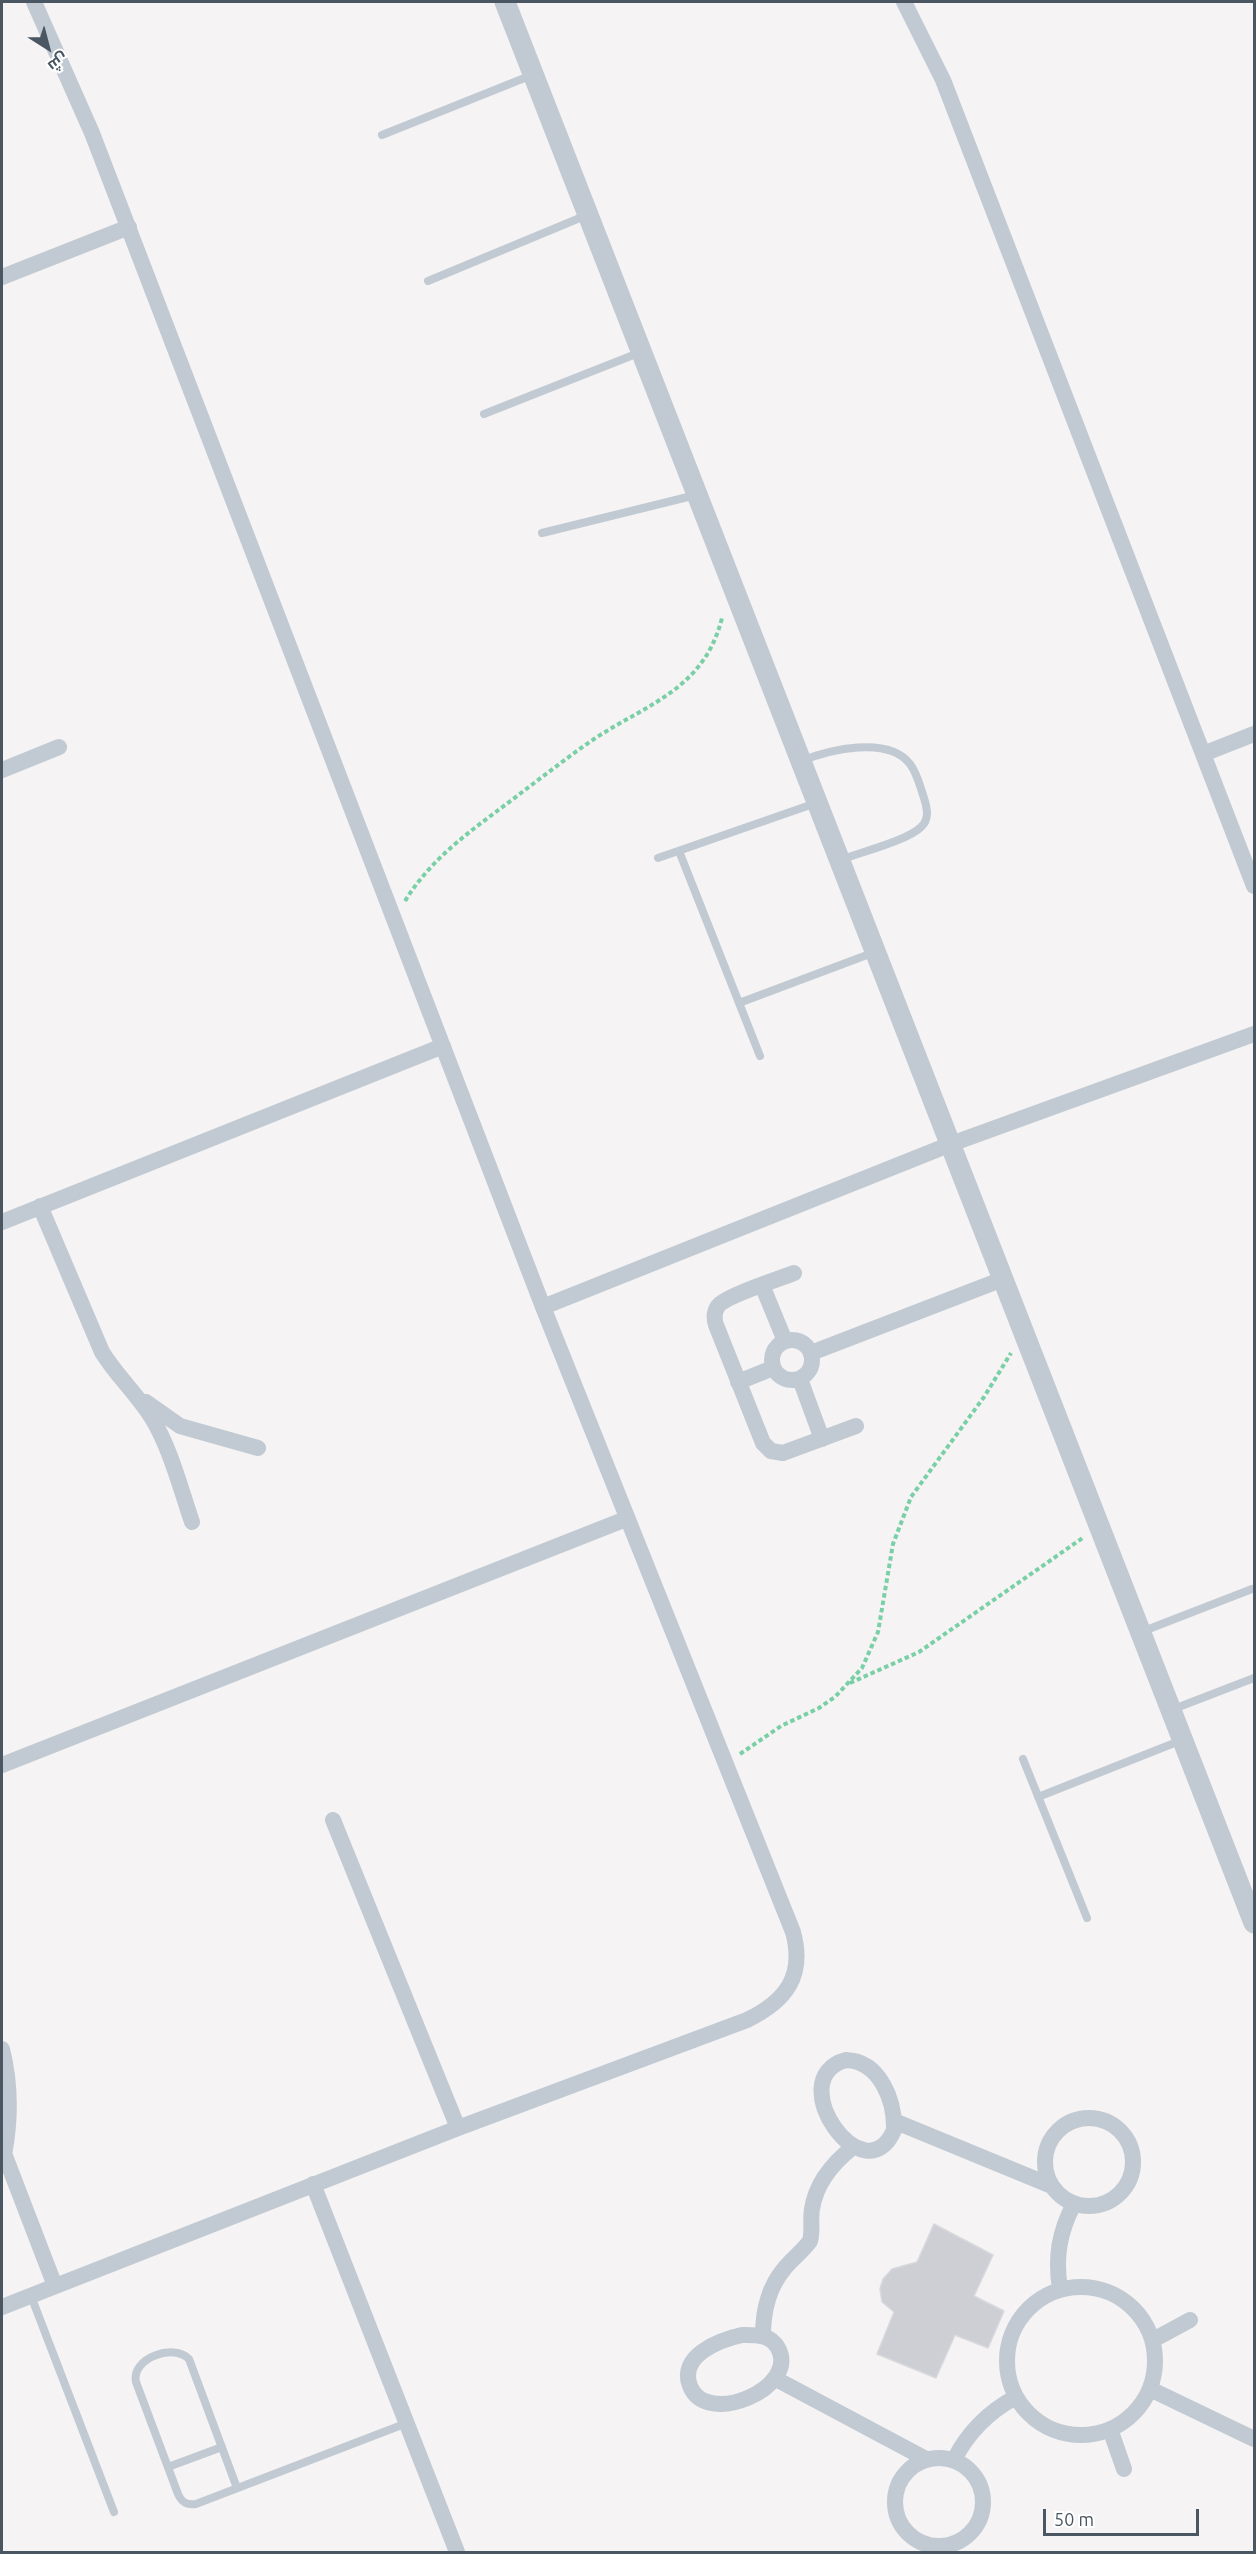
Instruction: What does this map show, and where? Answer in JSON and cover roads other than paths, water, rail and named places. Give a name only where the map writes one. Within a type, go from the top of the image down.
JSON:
[{"type":"street","points":[[2,2307],[458,2128],[747,2020],[779,2001],[790,1986],[796,1968],[798,1950],[793,1932],[626,1519],[543,1306],[129,227],[92,133],[34,2]]},
{"type":"street","points":[[504,2],[1254,1923]]},
{"type":"street","points":[[904,2],[943,80],[1254,886]]},
{"type":"street","points":[[2,277],[129,227]]},
{"type":"street","points":[[1203,754],[1254,734]]},
{"type":"street","points":[[2,770],[59,747]]},
{"type":"street","points":[[543,1306],[951,1144],[1254,1034]]},
{"type":"street","points":[[2,1222],[443,1046]]},
{"type":"street","points":[[40,1206],[92,1332],[113,1370],[159,1431],[192,1522]]},
{"type":"street","points":[[794,1273],[722,1302],[715,1312],[716,1325],[738,1382],[763,1443],[771,1451],[783,1453],[856,1426]]},
{"type":"street","points":[[811,1353],[1003,1279]]},
{"type":"street","points":[[762,1286],[784,1341]]},
{"type":"street","points":[[784,1341],[797,1341],[808,1347],[811,1353],[812,1365],[800,1379],[781,1378],[773,1368],[772,1356],[775,1349],[784,1341]]},
{"type":"street","points":[[738,1382],[773,1368]]},
{"type":"street","points":[[800,1379],[822,1439]]},
{"type":"street","points":[[127,1386],[180,1426],[258,1448]]},
{"type":"street","points":[[2,1764],[626,1519]]},
{"type":"street","points":[[333,1820],[458,2128]]},
{"type":"street","points":[[2,2049],[9,2088],[10,2110],[3,2151],[55,2286]]},
{"type":"street","points":[[846,2060],[855,2060],[869,2067],[889,2097],[894,2121],[894,2130],[885,2145],[869,2151],[853,2147],[831,2122],[823,2099],[823,2079],[832,2066],[846,2060]]},
{"type":"street","points":[[1091,2117],[1104,2120],[1126,2137],[1133,2163],[1131,2177],[1114,2199],[1101,2205],[1074,2204],[1061,2197],[1052,2187],[1046,2174],[1044,2160],[1047,2147],[1059,2130],[1077,2119],[1091,2117]]},
{"type":"street","points":[[894,2121],[1052,2187]]},
{"type":"street","points":[[763,2336],[765,2308],[775,2282],[782,2271],[810,2241],[811,2209],[821,2185],[835,2164],[853,2147]]},
{"type":"street","points":[[313,2184],[457,2553]]},
{"type":"street","points":[[1060,2289],[1057,2260],[1059,2245],[1064,2224],[1074,2204]]},
{"type":"street","points":[[1077,2286],[1110,2291],[1137,2310],[1147,2324],[1153,2340],[1156,2356],[1155,2373],[1150,2389],[1134,2413],[1110,2429],[1080,2435],[1050,2428],[1025,2410],[1010,2382],[1007,2366],[1012,2333],[1020,2318],[1031,2305],[1060,2289],[1077,2286]]},
{"type":"street","points":[[1153,2340],[1190,2320]]},
{"type":"street","points":[[763,2336],[777,2346],[780,2354],[782,2362],[776,2379],[749,2397],[726,2404],[706,2403],[699,2399],[688,2378],[693,2362],[707,2348],[736,2337],[763,2336]]},
{"type":"street","points":[[776,2379],[926,2459]]},
{"type":"street","points":[[1150,2389],[1254,2439]]},
{"type":"street","points":[[954,2460],[979,2423],[1016,2397]]},
{"type":"street","points":[[1110,2429],[1124,2469]]},
{"type":"street","points":[[940,2457],[954,2460],[966,2467],[982,2490],[983,2504],[980,2517],[968,2534],[951,2544],[937,2546],[923,2544],[911,2537],[902,2527],[896,2514],[894,2500],[897,2487],[909,2470],[926,2459],[940,2457]]},
{"type":"lane","points":[[382,135],[533,74]]},
{"type":"lane","points":[[428,281],[588,215]]},
{"type":"lane","points":[[484,414],[641,352]]},
{"type":"lane","points":[[542,534],[697,495]]},
{"type":"lane","points":[[801,761],[835,750],[881,748],[902,756],[915,773],[928,811],[923,825],[911,834],[840,860]]},
{"type":"lane","points":[[658,858],[817,803]]},
{"type":"lane","points":[[679,851],[760,1056]]},
{"type":"lane","points":[[739,1003],[875,951]]},
{"type":"lane","points":[[1141,1632],[1252,1589]]},
{"type":"lane","points":[[1171,1710],[1254,1678]]},
{"type":"lane","points":[[1038,1797],[1182,1739]]},
{"type":"lane","points":[[1023,1758],[1087,1918]]},
{"type":"lane","points":[[31,2296],[114,2512]]},
{"type":"lane","points":[[237,2488],[189,2359],[179,2351],[172,2351],[146,2360],[138,2367],[136,2382],[178,2494],[185,2503],[196,2504],[407,2423]]},
{"type":"lane","points":[[168,2467],[222,2447]]}]
